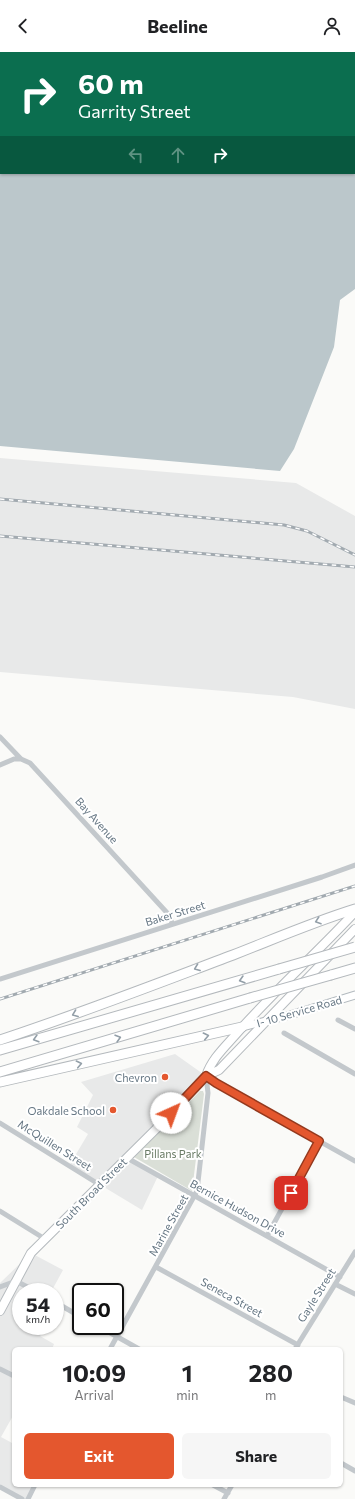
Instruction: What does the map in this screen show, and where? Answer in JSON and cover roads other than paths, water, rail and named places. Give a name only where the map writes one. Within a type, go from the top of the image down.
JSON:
[{"type":"highway","points":[[0,1040],[62,1019],[235,954],[316,921],[355,911]]},
{"type":"highway","points":[[0,1050],[355,947]]},
{"type":"highway","points":[[0,1072],[355,968]]},
{"type":"highway","points":[[0,1082],[242,1027]]},
{"type":"main road","name":"South Broad Street","points":[[206,1076],[209,1067],[217,1056],[242,1027],[355,911]]},
{"type":"main road","name":"South Broad Street","points":[[0,1311],[31,1253],[127,1158],[206,1076],[219,1070],[355,929]]},
{"type":"main road","name":"I- 10 Service Road","points":[[242,1027],[265,1022],[355,994]]},
{"type":"street","name":"Bay Avenue","points":[[0,737],[21,759],[30,763],[41,774],[170,916],[172,924]]},
{"type":"street","points":[[0,765],[14,759],[21,759]]},
{"type":"street","name":"Baker Street","points":[[0,979],[322,877],[355,865]]},
{"type":"street","points":[[338,1020],[355,1029]]},
{"type":"street","points":[[284,1033],[355,1074]]},
{"type":"street","points":[[206,1076],[355,1162]]},
{"type":"street","name":"Marine Street","points":[[111,1347],[197,1191],[208,1094],[206,1076]]},
{"type":"street","name":"McQuillen Street","points":[[0,1123],[100,1185]]},
{"type":"street","points":[[267,1236],[319,1141]]},
{"type":"street","name":"Bernice Hudson Drive","points":[[127,1158],[340,1277]]},
{"type":"street","points":[[0,1211],[45,1239]]},
{"type":"street","name":"Gayle Street","points":[[296,1347],[355,1252]]},
{"type":"street","name":"Seneca Street","points":[[156,1267],[296,1347]]},
{"type":"street","points":[[0,1288],[16,1281],[20,1283]]},
{"type":"street","points":[[335,1284],[355,1294]]},
{"type":"street","points":[[114,1335],[135,1347]]},
{"type":"street","points":[[0,1368],[12,1375]]},
{"type":"street","points":[[343,1398],[355,1404]]},
{"type":"street","points":[[343,1464],[355,1470]]},
{"type":"street","points":[[0,1486],[22,1499]]},
{"type":"street","points":[[28,1499],[34,1487]]},
{"type":"street","points":[[217,1487],[228,1493]]},
{"type":"street","points":[[224,1499],[231,1487]]},
{"type":"railway","points":[[0,499],[284,525],[307,531],[355,555]]},
{"type":"railway","points":[[0,536],[355,567]]},
{"type":"railway","points":[[0,999],[355,886]]},
{"type":"place","name":"Chevron","points":[[165,1077]]},
{"type":"place","name":"Oakdale School","points":[[113,1110]]},
{"type":"park label","name":"Pillans Park","points":[[173,1153]]}]
